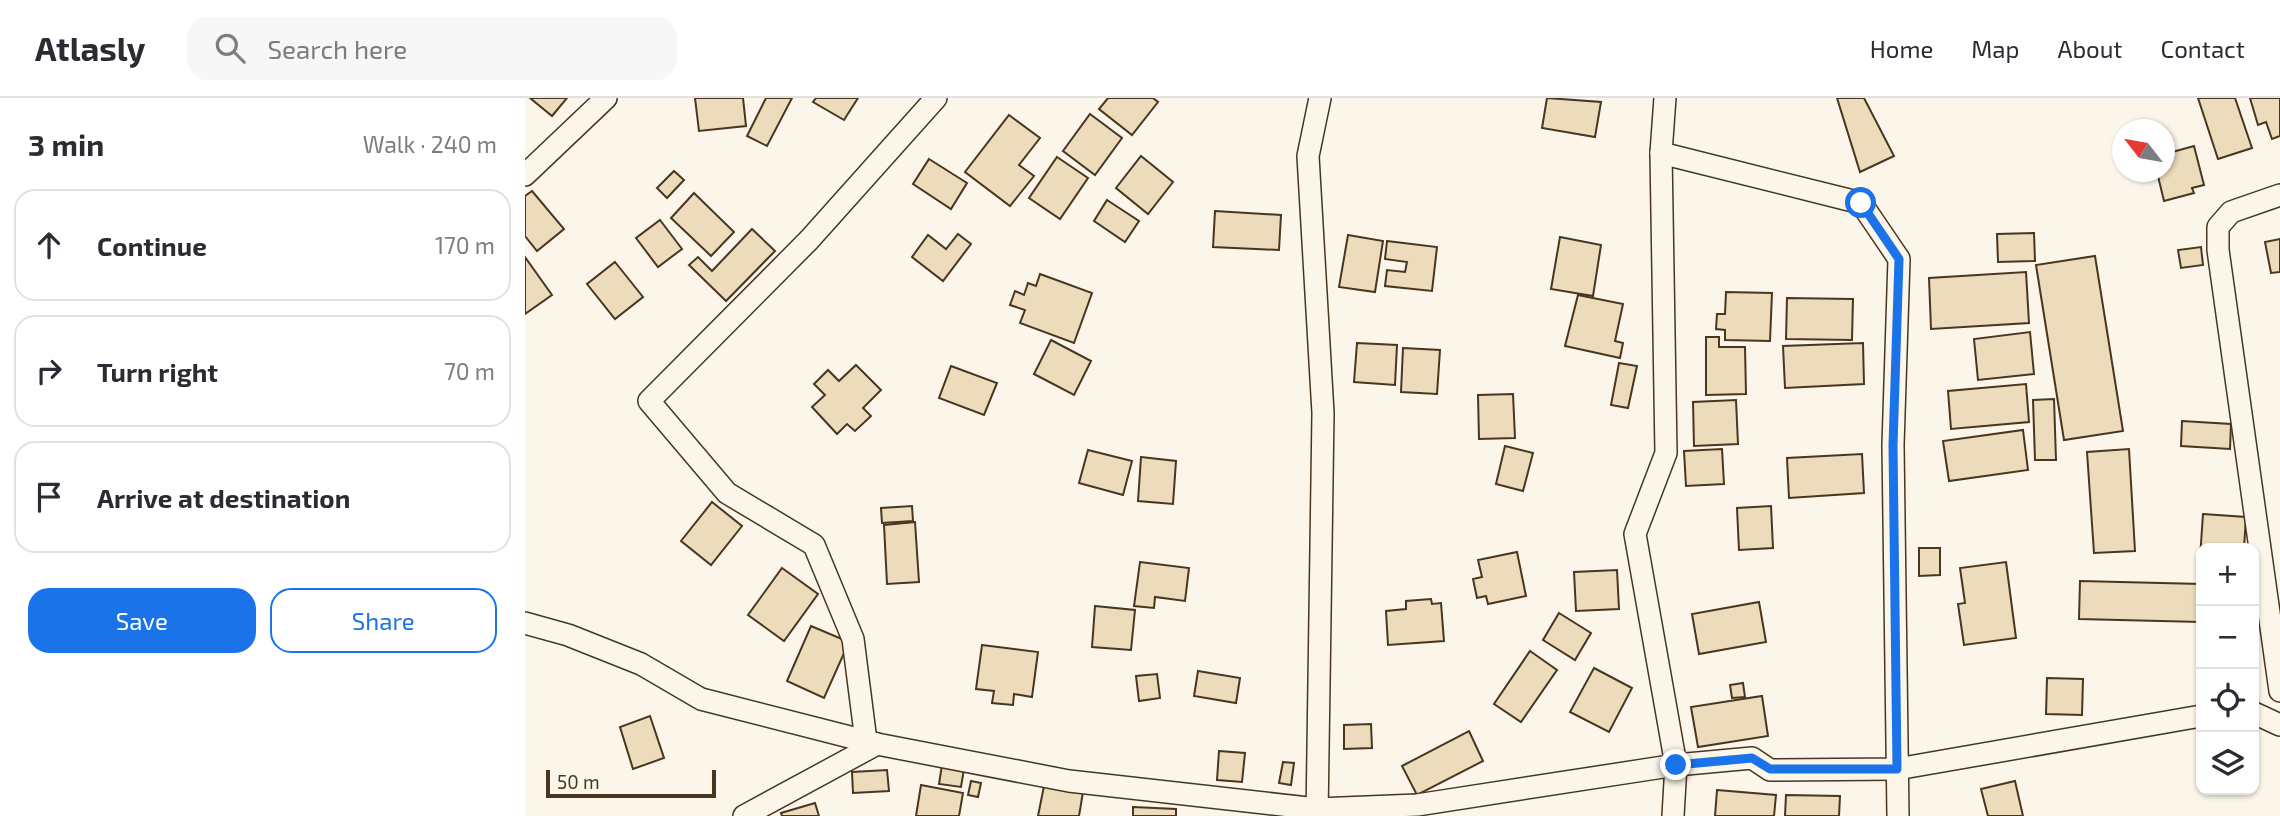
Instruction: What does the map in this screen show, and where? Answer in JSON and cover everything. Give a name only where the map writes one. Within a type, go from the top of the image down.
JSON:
[{"type":"street","points":[[871,743],[853,639],[814,545],[727,493],[649,401],[809,240],[936,98]]},
{"type":"street","points":[[1317,813],[1323,413],[1308,156],[1320,98]]},
{"type":"street","points":[[1665,98],[1661,153],[1666,453],[1635,534],[1676,765],[1674,816]]},
{"type":"street","points":[[525,175],[602,99]]},
{"type":"street","points":[[1661,153],[1861,203],[1899,259],[1893,445],[1898,816]]},
{"type":"street","points":[[2280,195],[2231,212],[2218,227],[2218,250],[2280,691]]},
{"type":"street","points":[[525,623],[568,635],[641,664],[701,699],[871,743],[1069,781],[1317,813],[1417,805],[1676,765],[1752,758],[1770,769],[1897,769],[2196,717]]},
{"type":"street","points":[[2259,715],[2280,725]]},
{"type":"street","points":[[744,816],[871,743]]},
{"type":"building","points":[[530,98],[567,98],[552,116]]},
{"type":"building","points":[[695,98],[743,98],[746,126],[699,131]]},
{"type":"building","points":[[766,98],[792,98],[767,146],[747,136]]},
{"type":"building","points":[[816,98],[858,98],[844,120],[813,102]]},
{"type":"building","points":[[1108,98],[1153,98],[1158,102],[1132,135],[1099,109]]},
{"type":"building","points":[[1547,98],[1601,102],[1595,137],[1542,128]]},
{"type":"building","points":[[1837,98],[1864,98],[1894,156],[1860,172]]},
{"type":"building","points":[[2198,98],[2235,98],[2252,148],[2218,159]]},
{"type":"building","points":[[2250,98],[2280,98],[2280,136],[2272,139],[2266,122],[2258,125]]},
{"type":"building","points":[[1090,114],[1122,138],[1095,175],[1063,151]]},
{"type":"building","points":[[1009,115],[1040,138],[1019,165],[1034,176],[1010,206],[965,172]]},
{"type":"building","points":[[2194,146],[2204,185],[2192,188],[2194,193],[2164,201],[2159,182],[2175,182],[2175,151]]},
{"type":"building","points":[[1141,156],[1173,182],[1148,214],[1116,188]]},
{"type":"building","points":[[1057,157],[1088,178],[1060,219],[1029,198]]},
{"type":"building","points":[[929,159],[967,183],[951,209],[913,184]]},
{"type":"building","points":[[674,171],[684,180],[667,198],[657,188]]},
{"type":"building","points":[[532,191],[564,229],[537,251],[525,236],[525,196]]},
{"type":"building","points":[[694,193],[734,232],[711,256],[671,218]]},
{"type":"building","points":[[1107,200],[1139,221],[1125,242],[1094,221]]},
{"type":"building","points":[[1215,211],[1281,215],[1279,250],[1213,247]]},
{"type":"building","points":[[660,220],[682,249],[658,267],[636,238]]},
{"type":"building","points":[[752,229],[775,251],[726,301],[689,265],[698,257],[712,271]]},
{"type":"building","points":[[2034,233],[2035,261],[1998,262],[1997,234]]},
{"type":"building","points":[[958,234],[971,244],[943,281],[912,257],[928,235],[946,249]]},
{"type":"building","points":[[1348,235],[1383,241],[1375,292],[1339,287]]},
{"type":"building","points":[[1560,237],[1601,245],[1593,296],[1551,289]]},
{"type":"building","points":[[2280,239],[2280,272],[2271,273],[2265,242]]},
{"type":"building","points":[[1387,241],[1437,247],[1432,291],[1385,286],[1387,270],[1405,272],[1407,262],[1385,259]]},
{"type":"building","points":[[2201,247],[2203,265],[2181,268],[2178,250]]},
{"type":"building","points":[[2095,256],[2123,431],[2064,440],[2036,265]]},
{"type":"building","points":[[525,257],[552,295],[525,314]]},
{"type":"building","points":[[615,262],[643,297],[615,319],[587,284]]},
{"type":"building","points":[[2026,272],[2029,323],[1931,329],[1929,278]]},
{"type":"building","points":[[1040,274],[1092,293],[1074,343],[1020,323],[1025,310],[1010,305],[1015,291],[1024,295],[1028,283],[1036,286]]},
{"type":"building","points":[[1726,292],[1772,293],[1770,341],[1725,340],[1725,330],[1716,329],[1717,314],[1725,314]]},
{"type":"building","points":[[1578,295],[1623,304],[1615,341],[1623,343],[1620,358],[1565,346]]},
{"type":"building","points":[[1787,298],[1853,299],[1852,340],[1786,339]]},
{"type":"building","points":[[2030,332],[2034,374],[1978,380],[1974,339]]},
{"type":"building","points":[[1706,337],[1719,337],[1719,347],[1745,347],[1746,394],[1706,395]]},
{"type":"building","points":[[1051,340],[1091,361],[1074,395],[1034,374]]},
{"type":"building","points":[[1357,343],[1397,345],[1395,385],[1354,382]]},
{"type":"building","points":[[1863,343],[1864,384],[1785,388],[1783,346]]},
{"type":"building","points":[[1403,348],[1440,350],[1437,394],[1401,392]]},
{"type":"building","points":[[1619,363],[1637,366],[1628,408],[1611,405]]},
{"type":"building","points":[[856,365],[881,390],[863,408],[871,416],[855,431],[847,424],[837,434],[812,407],[825,395],[814,384],[828,370],[839,381]]},
{"type":"building","points":[[951,366],[997,383],[984,415],[939,398]]},
{"type":"building","points":[[2026,384],[2029,422],[1951,429],[1948,391]]},
{"type":"building","points":[[1513,394],[1515,438],[1479,439],[1478,395]]},
{"type":"building","points":[[2054,399],[2056,460],[2035,460],[2033,400]]},
{"type":"building","points":[[1736,400],[1738,444],[1694,446],[1693,402]]},
{"type":"building","points":[[2182,421],[2231,424],[2230,449],[2181,446]]},
{"type":"building","points":[[2023,430],[2028,470],[1949,481],[1943,441]]},
{"type":"building","points":[[1505,446],[1533,453],[1523,491],[1496,484]]},
{"type":"building","points":[[1722,449],[1724,484],[1686,486],[1684,451]]},
{"type":"building","points":[[2129,449],[2135,551],[2094,553],[2087,452]]},
{"type":"building","points":[[1088,450],[1132,461],[1123,495],[1079,483]]},
{"type":"building","points":[[1862,454],[1864,493],[1789,498],[1787,458]]},
{"type":"building","points":[[1141,457],[1176,461],[1173,504],[1138,501]]},
{"type":"building","points":[[712,502],[742,526],[711,565],[681,541]]},
{"type":"building","points":[[912,506],[913,521],[882,523],[881,508]]},
{"type":"building","points":[[1771,506],[1773,548],[1739,550],[1737,508]]},
{"type":"building","points":[[2203,514],[2246,517],[2244,543],[2201,543]]},
{"type":"building","points":[[915,522],[919,582],[887,584],[884,525]]},
{"type":"building","points":[[1919,548],[1940,548],[1940,575],[1919,576]]},
{"type":"building","points":[[1517,552],[1526,596],[1488,604],[1486,596],[1477,598],[1473,579],[1482,577],[1478,560]]},
{"type":"building","points":[[1140,562],[1189,568],[1185,601],[1155,597],[1154,608],[1134,606]]},
{"type":"building","points":[[2006,562],[2016,638],[1964,645],[1958,604],[1965,603],[1960,568]]},
{"type":"building","points":[[782,568],[818,594],[784,641],[748,615]]},
{"type":"building","points":[[1617,570],[1619,609],[1576,611],[1574,572]]},
{"type":"building","points":[[2080,581],[2196,584],[2196,622],[2079,619]]},
{"type":"building","points":[[1431,599],[1432,604],[1441,603],[1444,641],[1388,645],[1386,611],[1406,609],[1406,601]]},
{"type":"building","points":[[1759,602],[1766,642],[1699,654],[1692,614]]},
{"type":"building","points":[[1095,606],[1135,610],[1131,650],[1092,647]]},
{"type":"building","points":[[1559,613],[1591,633],[1575,660],[1543,640]]},
{"type":"building","points":[[811,626],[849,642],[824,698],[787,681]]},
{"type":"building","points":[[982,645],[1038,652],[1032,697],[1014,694],[1013,705],[992,703],[994,691],[976,689]]},
{"type":"building","points":[[1530,651],[1557,670],[1521,722],[1494,704]]},
{"type":"building","points":[[1594,668],[1632,688],[1609,732],[1570,712]]},
{"type":"building","points":[[1198,671],[1240,678],[1236,703],[1194,696]]},
{"type":"building","points":[[1157,674],[1160,698],[1139,701],[1136,676]]},
{"type":"building","points":[[2047,678],[2083,679],[2082,715],[2046,714]]},
{"type":"building","points":[[1743,683],[1745,697],[1732,698],[1730,685]]},
{"type":"building","points":[[1762,696],[1768,736],[1698,747],[1691,707]]},
{"type":"building","points":[[650,716],[664,758],[633,769],[620,727]]},
{"type":"building","points":[[1371,724],[1372,748],[1344,749],[1344,725]]},
{"type":"building","points":[[1469,731],[1483,761],[1417,795],[1402,766]]},
{"type":"building","points":[[1219,751],[1245,753],[1242,782],[1217,780]]},
{"type":"building","points":[[1283,762],[1294,763],[1291,785],[1279,783]]},
{"type":"building","points":[[942,765],[964,769],[961,787],[939,784]]},
{"type":"building","points":[[887,770],[889,791],[853,793],[852,772]]},
{"type":"building","points":[[971,781],[981,783],[978,797],[968,795]]},
{"type":"building","points":[[2015,781],[2023,816],[1988,816],[1981,789]]},
{"type":"building","points":[[921,785],[963,793],[959,816],[916,816]]},
{"type":"building","points":[[1044,786],[1083,792],[1079,816],[1038,816]]},
{"type":"building","points":[[1717,790],[1776,795],[1774,816],[1715,816]]},
{"type":"building","points":[[1786,795],[1840,796],[1839,816],[1785,816]]},
{"type":"building","points":[[815,803],[819,816],[782,816],[781,813]]},
{"type":"building","points":[[1133,807],[1176,809],[1176,816],[1133,816]]},
{"type":"route","points":[[1676,765],[1752,758],[1770,769],[1897,769],[1893,445],[1899,259],[1861,203]]}]
